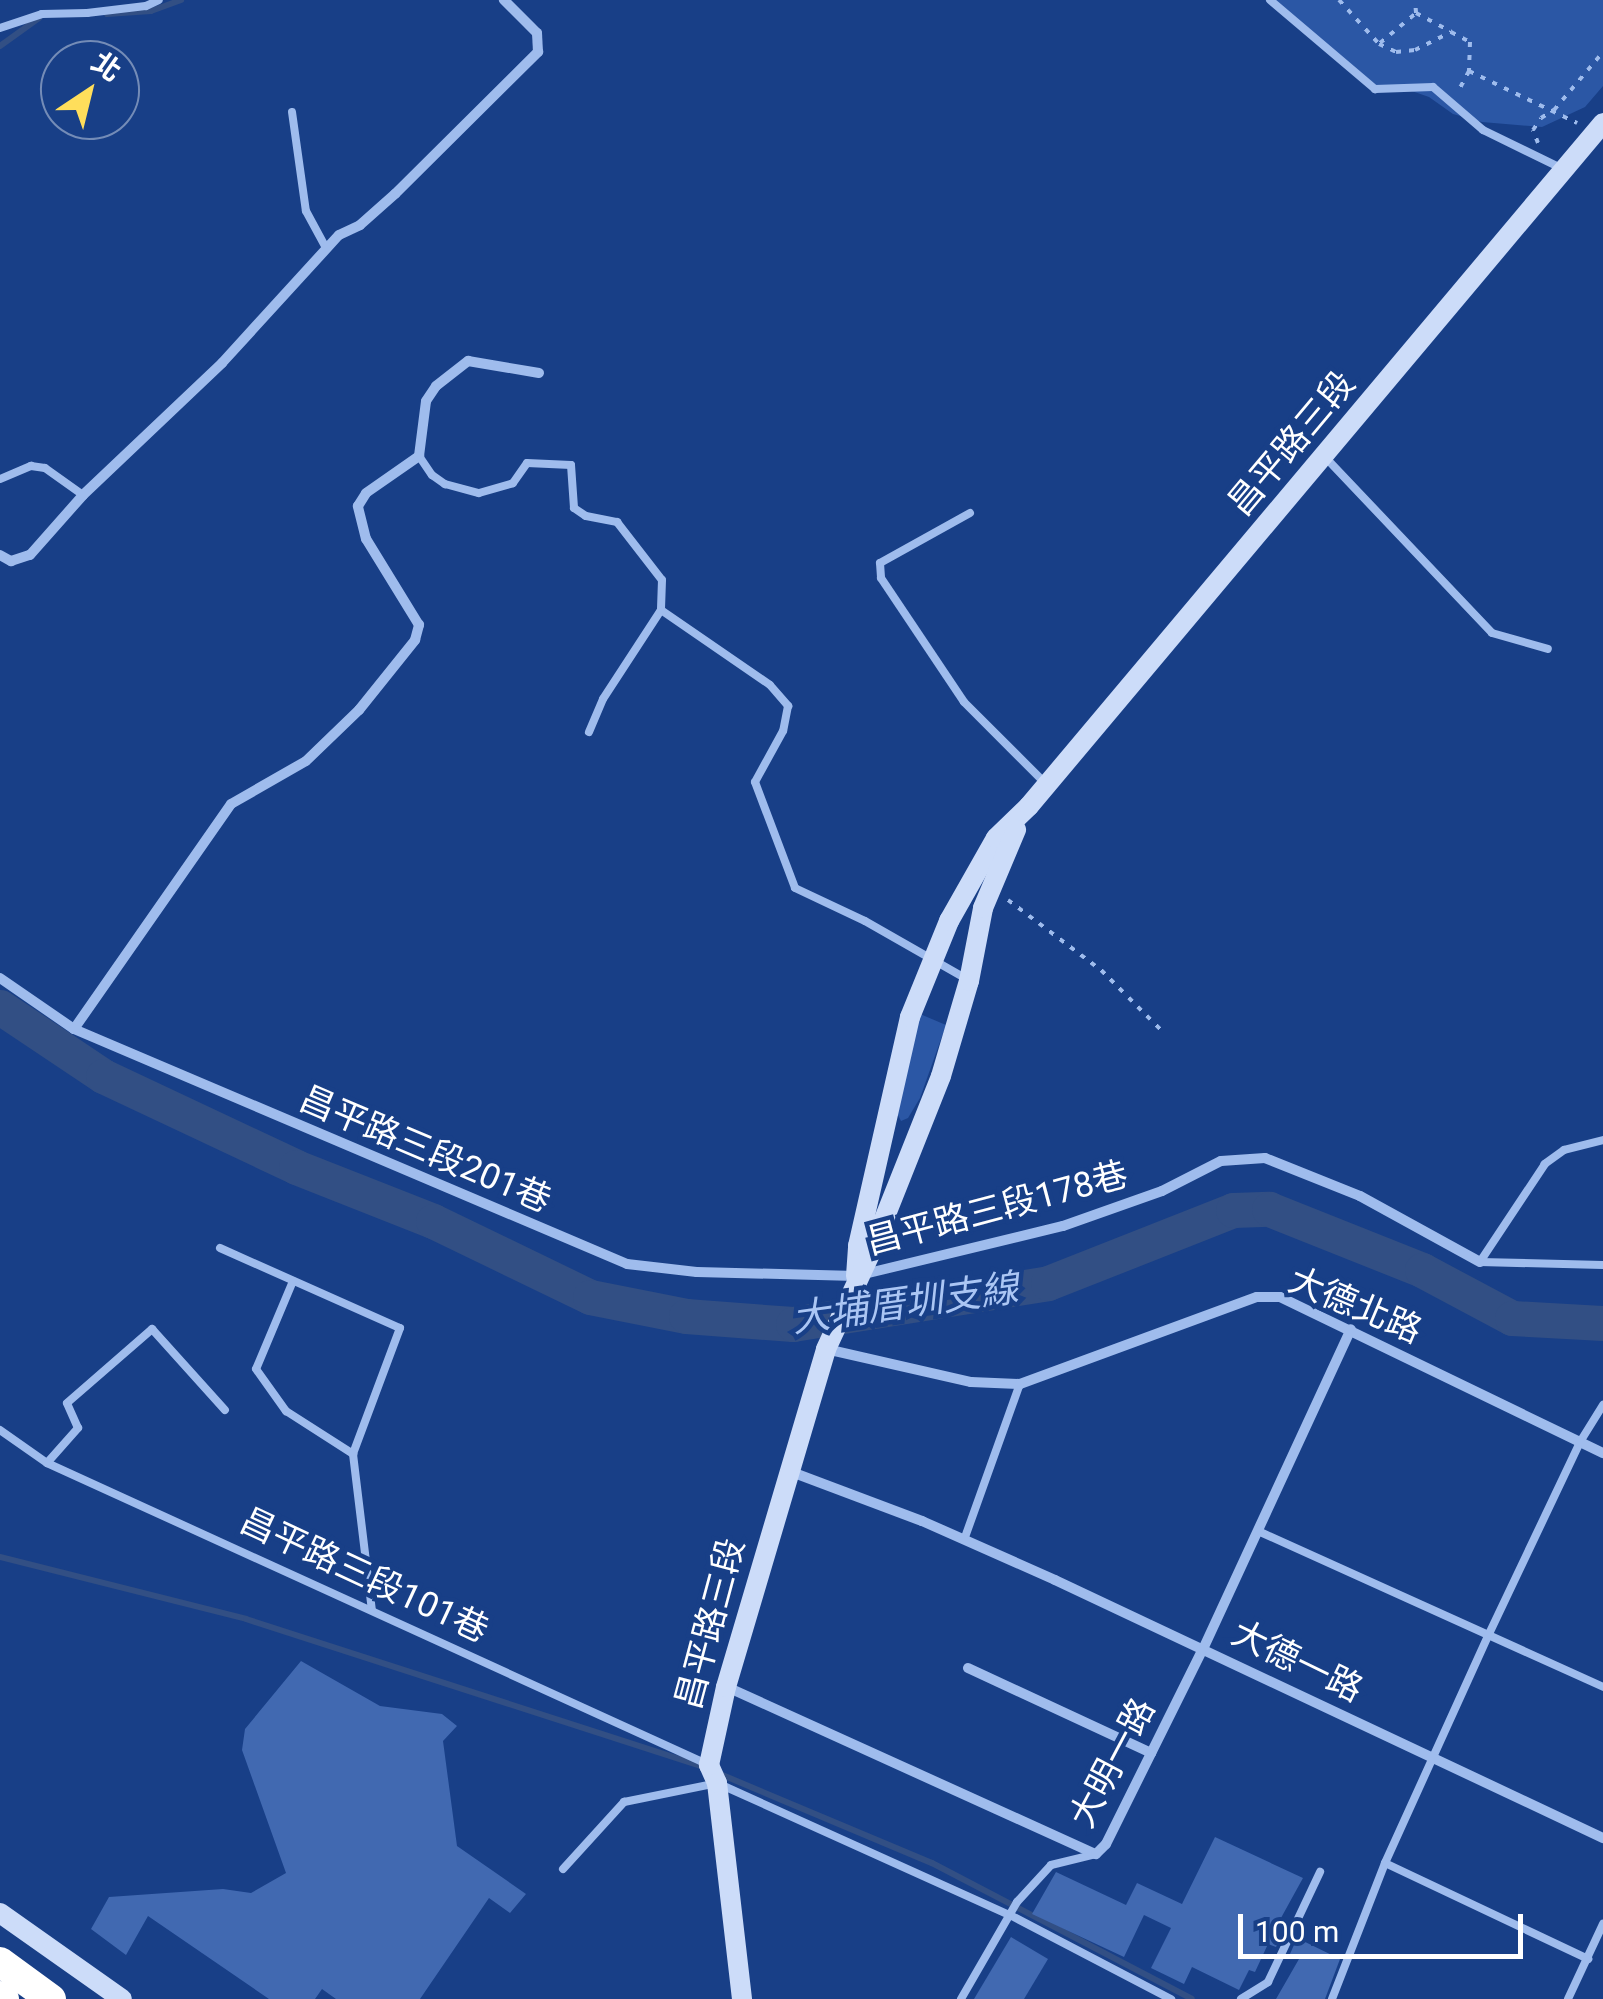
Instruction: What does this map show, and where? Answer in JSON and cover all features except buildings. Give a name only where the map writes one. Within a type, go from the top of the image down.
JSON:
[{"type":"highway","points":[[0,1962],[51,1999]]},
{"type":"street","points":[[0,555],[11,561],[30,555],[83,495],[222,363],[326,248],[395,194],[538,52],[538,34],[504,0]]},
{"type":"street","name":"昌平路三段","points":[[856,1276],[858,1246],[910,1017],[972,877],[996,838],[1029,806],[1565,170],[1592,125]]},
{"type":"street","points":[[74,1029],[222,814],[258,785],[306,760],[359,710],[415,640],[419,625],[366,539],[358,506],[366,493],[419,456],[426,402],[436,386],[468,361],[539,373]]},
{"type":"street","name":"昌平路三段","points":[[742,1999],[713,1774],[726,1687],[826,1348],[856,1276],[871,1252],[942,1076],[970,981],[990,887],[1029,806]]},
{"type":"street","name":"昌平路三段201巷","points":[[0,978],[74,1029],[627,1264],[697,1272],[856,1276]]},
{"type":"street","name":"昌平路三段178巷","points":[[856,1276],[1063,1226],[1162,1192],[1221,1161],[1265,1158],[1360,1196],[1480,1262]]},
{"type":"street","name":"大德北路","points":[[1020,1384],[1257,1297],[1280,1298],[1603,1453]]},
{"type":"street","name":"大明一路","points":[[726,1687],[1096,1854],[1106,1844],[1204,1648],[1351,1329]]},
{"type":"street","points":[[826,1348],[972,1382],[1020,1384]]},
{"type":"street","name":"大德一路","points":[[787,1470],[964,1540],[1204,1648],[1603,1838]]},
{"type":"street","points":[[968,1668],[1152,1752]]},
{"type":"street","points":[[0,1913],[122,1999]]},
{"type":"lane","points":[[0,28],[42,14],[146,6],[158,0]]},
{"type":"lane","points":[[1270,0],[1374,88],[1433,87],[1483,130],[1565,170]]},
{"type":"lane","points":[[292,112],[306,210],[326,248]]},
{"type":"lane","points":[[1323,455],[1492,633],[1548,649]]},
{"type":"lane","points":[[419,456],[432,475],[445,484],[478,493],[513,484],[526,463],[571,466],[574,508],[586,516],[617,522],[662,580],[661,610],[603,698],[589,732]]},
{"type":"lane","points":[[0,479],[31,466],[45,468],[83,495]]},
{"type":"lane","points":[[970,513],[880,563],[881,578],[964,702],[1047,784]]},
{"type":"lane","points":[[661,610],[770,685],[788,706],[783,732],[754,782],[794,888],[970,981]]},
{"type":"lane","points":[[1480,1262],[1545,1164],[1564,1150],[1603,1140]]},
{"type":"lane","points":[[220,1248],[400,1328],[353,1454],[372,1610]]},
{"type":"lane","points":[[1480,1262],[1603,1265]]},
{"type":"lane","points":[[293,1281],[256,1370],[286,1411],[353,1454]]},
{"type":"lane","points":[[47,1463],[78,1428],[67,1403],[152,1328],[225,1410]]},
{"type":"lane","points":[[964,1540],[1020,1384]]},
{"type":"lane","points":[[1332,1999],[1385,1863],[1432,1758],[1580,1442],[1603,1405]]},
{"type":"lane","name":"昌平路三段101巷","points":[[0,1430],[47,1463],[372,1610],[1010,1915],[1171,1999]]},
{"type":"lane","points":[[1258,1531],[1603,1687]]},
{"type":"lane","points":[[563,1870],[624,1802],[713,1774]]},
{"type":"lane","points":[[961,1999],[1010,1915],[1051,1865],[1096,1854]]},
{"type":"lane","points":[[1385,1863],[1588,1959]]},
{"type":"lane","points":[[1241,1999],[1268,1982],[1320,1872]]},
{"type":"lane","points":[[1568,1999],[1603,1924]]},
{"type":"path","points":[[1339,0],[1379,44],[1396,52],[1415,50],[1451,32]]},
{"type":"path","points":[[1414,0],[1416,13]]},
{"type":"path","points":[[1379,44],[1416,13]]},
{"type":"path","points":[[1416,13],[1470,42],[1469,71],[1459,91]]},
{"type":"path","points":[[1538,144],[1533,130],[1603,52]]},
{"type":"path","points":[[1469,71],[1592,125]]},
{"type":"path","points":[[990,887],[1100,970],[1164,1033]]},
{"type":"shaded area","points":[[1273,0],[1603,0],[1603,86],[1585,107],[1542,127],[1482,122],[1453,114],[1429,97],[1403,88],[1382,90]]},
{"type":"shaded area","points":[[920,1014],[946,1025],[920,1098],[908,1118],[901,1121],[897,1113]]},
{"type":"waterway","points":[[107,14],[151,11],[181,0]]},
{"type":"waterway","points":[[0,46],[39,18]]},
{"type":"waterway","name":"大埔厝圳支線","points":[[0,1007],[103,1076],[296,1167],[433,1221],[590,1297],[686,1316],[793,1324],[1048,1283],[1233,1210],[1269,1209],[1422,1270],[1512,1318],[1603,1323]]},
{"type":"waterway","points":[[0,1557],[246,1619],[704,1767]]},
{"type":"waterway","points":[[720,1774],[932,1863],[1192,1999]]}]
